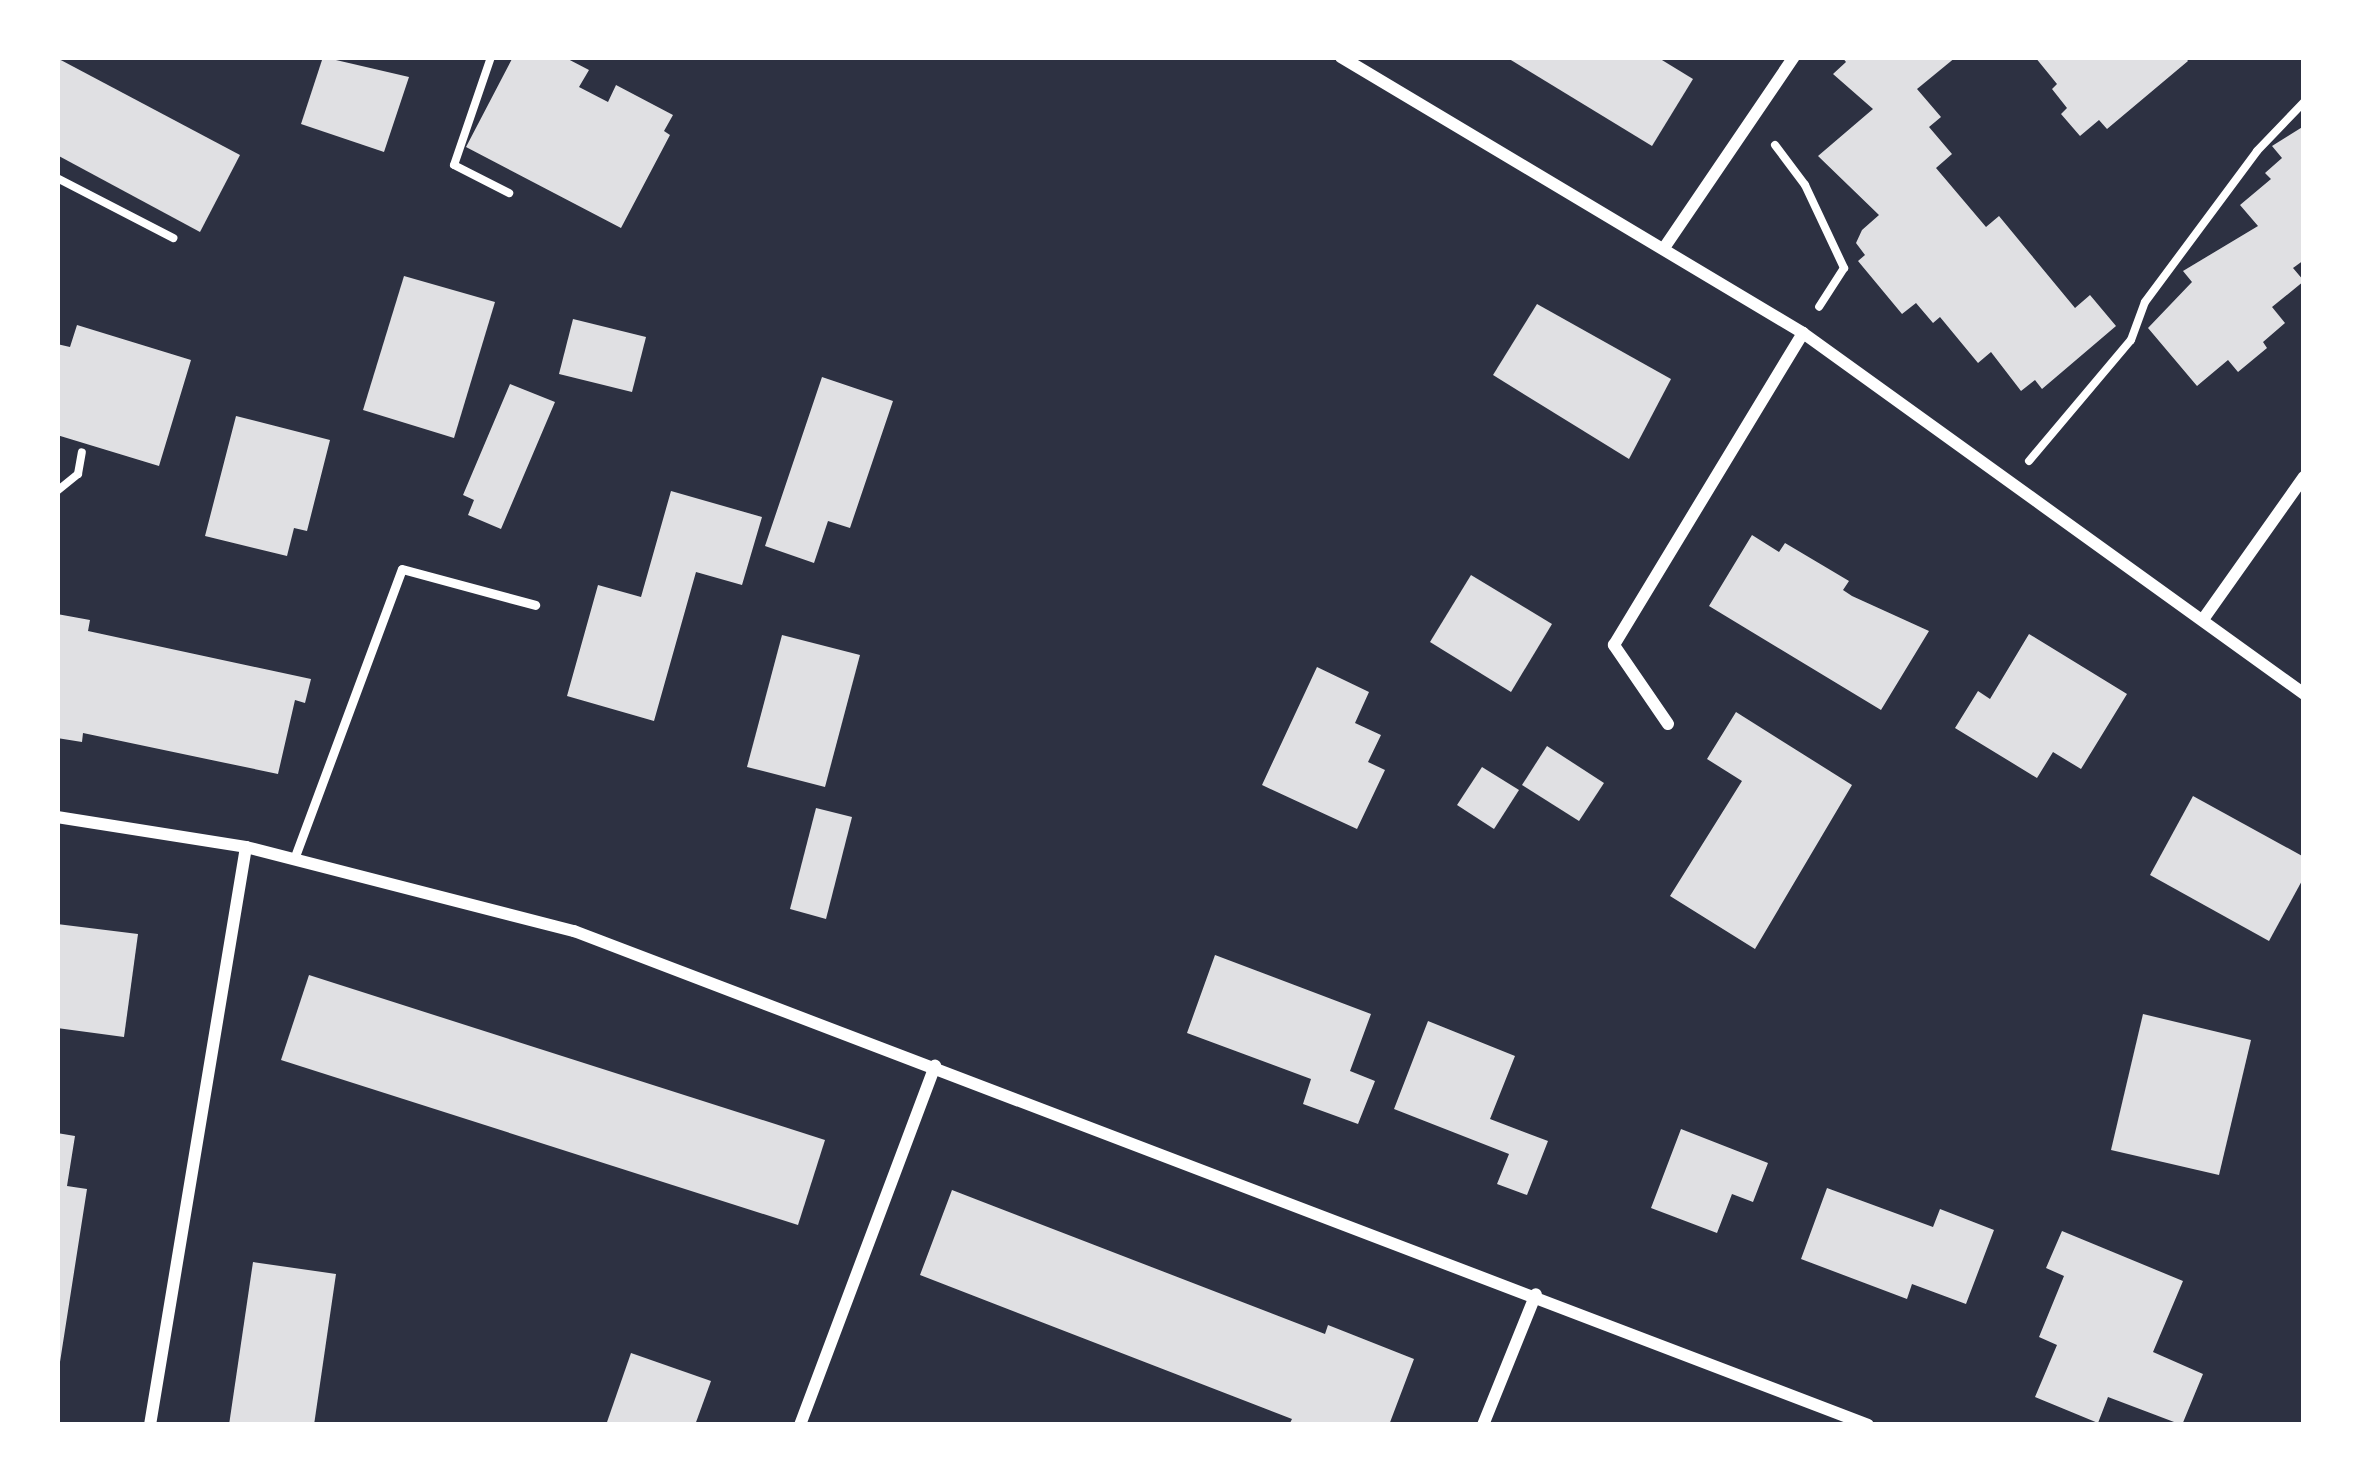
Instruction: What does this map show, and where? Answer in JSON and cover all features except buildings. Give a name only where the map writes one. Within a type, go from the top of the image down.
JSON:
[{"type":"street","points":[[1341,57],[1803,333],[2304,694]]},
{"type":"street","points":[[1664,248],[1794,57]]},
{"type":"street","points":[[1668,724],[1615,646],[1803,333]]},
{"type":"street","points":[[2204,618],[2304,477]]},
{"type":"street","points":[[57,817],[246,847],[574,931],[1536,1294],[1868,1425]]},
{"type":"street","points":[[150,1425],[246,847]]},
{"type":"street","points":[[800,1425],[935,1065]]},
{"type":"street","points":[[1483,1425],[1536,1294]]},
{"type":"lane","points":[[294,859],[402,569],[536,605]]},
{"type":"path","points":[[490,57],[454,165],[509,193]]},
{"type":"path","points":[[2013,481],[2131,340],[2145,302],[2257,151],[2304,102]]},
{"type":"path","points":[[1784,132],[1773,147],[1805,185],[1844,268],[1803,333]]},
{"type":"path","points":[[57,178],[173,238]]},
{"type":"path","points":[[57,491],[78,474],[82,452]]}]
